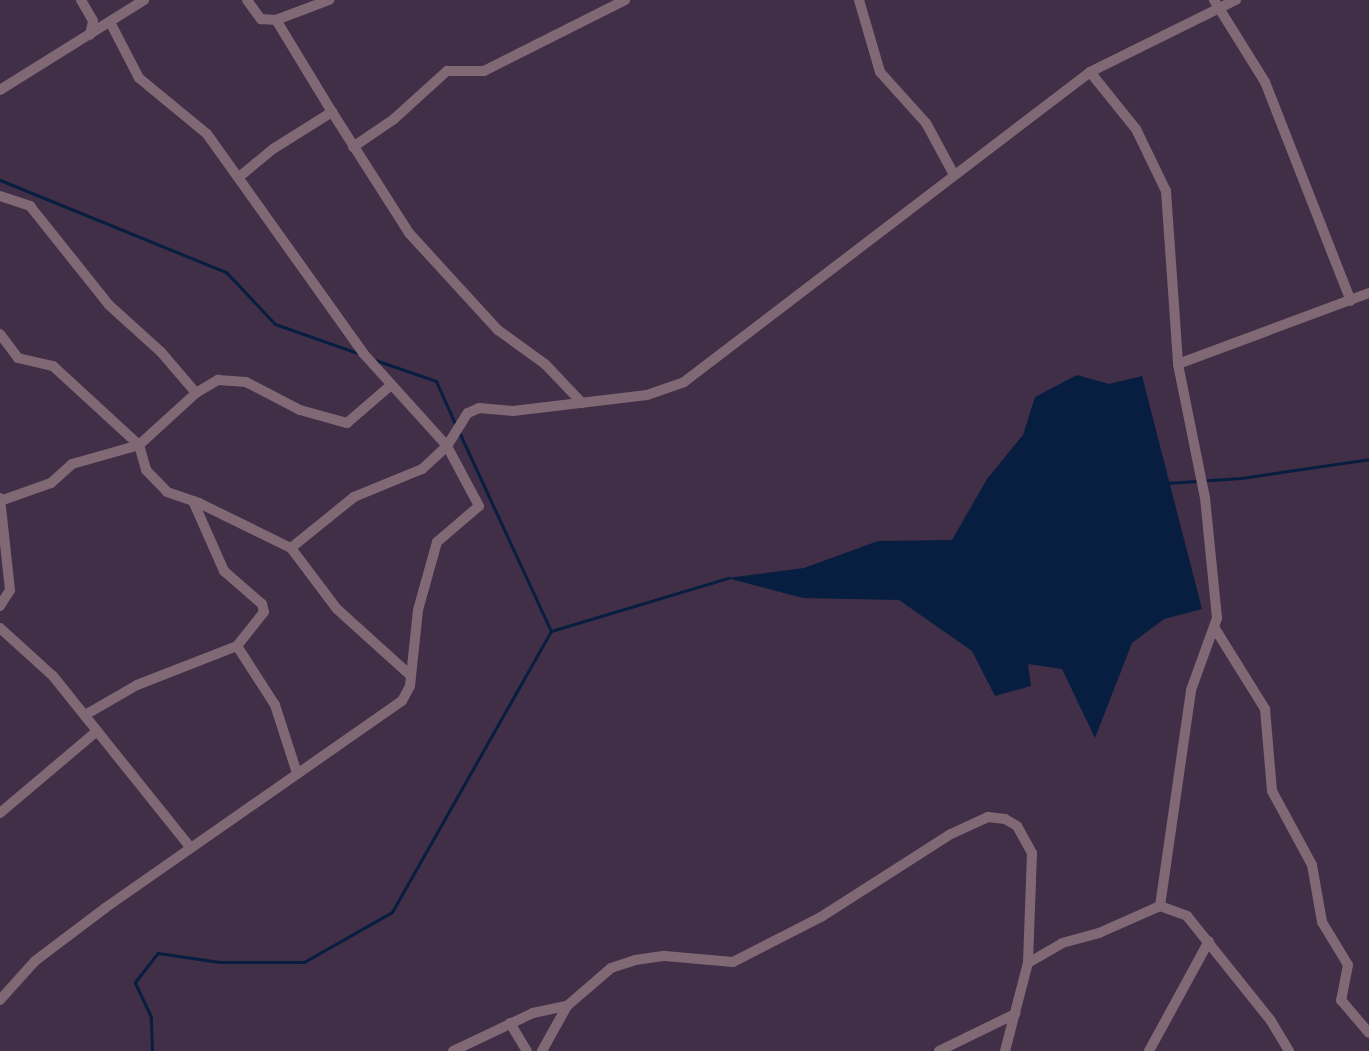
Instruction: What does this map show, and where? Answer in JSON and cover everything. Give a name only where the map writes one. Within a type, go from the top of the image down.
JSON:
[{"type":"street","points":[[81,0],[93,21],[90,35]]},
{"type":"street","points":[[0,90],[144,0]]},
{"type":"street","points":[[247,0],[261,19],[276,21],[329,0]]},
{"type":"street","points":[[353,147],[394,118],[447,71],[484,71],[625,0]]},
{"type":"street","points":[[859,0],[880,72],[926,123],[953,173]]},
{"type":"street","points":[[291,548],[354,497],[422,469],[447,446],[468,413],[479,408],[513,411],[647,395],[684,382],[953,173],[1090,72],[1217,4],[1236,0]]},
{"type":"street","points":[[1217,4],[1264,82],[1352,301]]},
{"type":"street","points":[[276,21],[409,233],[498,330],[545,364],[582,403]]},
{"type":"street","points":[[0,1000],[35,961],[190,847],[402,701],[410,675],[418,610],[437,542],[479,506],[447,446],[390,386],[239,177],[186,112],[139,78],[110,22]]},
{"type":"street","points":[[1090,72],[1136,129],[1167,191],[1178,364],[1205,498],[1217,591],[1214,627],[1191,690],[1160,906]]},
{"type":"street","points":[[239,177],[273,149],[332,112]]},
{"type":"street","points":[[0,196],[30,206],[109,305],[161,351],[196,393]]},
{"type":"street","points":[[1178,364],[1352,301],[1369,292]]},
{"type":"street","points":[[0,334],[18,358],[53,366],[139,445],[146,470],[167,492],[193,501],[291,548],[337,609],[410,675]]},
{"type":"street","points":[[0,606],[10,590],[1,499],[51,483],[72,464],[139,445],[196,393],[218,380],[232,378],[300,410],[347,423],[390,386]]},
{"type":"street","points":[[85,715],[137,685],[237,646],[264,608],[255,595],[224,571],[193,501]]},
{"type":"street","points":[[1214,627],[1265,710],[1272,791],[1312,865],[1322,921],[1348,965],[1341,1000],[1369,1033]]},
{"type":"street","points":[[0,628],[53,676],[190,847]]},
{"type":"street","points":[[237,646],[275,705],[297,773]]},
{"type":"street","points":[[0,813],[97,731]]},
{"type":"street","points":[[542,1051],[567,1006],[611,968],[636,960],[665,956],[733,962],[821,917],[951,834],[988,817],[1005,819],[1017,826],[1032,853],[1028,963],[1005,1051]]},
{"type":"street","points":[[1028,963],[1062,943],[1099,933],[1160,906],[1187,916],[1271,1021],[1289,1051]]},
{"type":"street","points":[[1149,1051],[1209,941]]},
{"type":"street","points":[[453,1051],[510,1023],[567,1006]]},
{"type":"street","points":[[939,1051],[1015,1014]]},
{"type":"street","points":[[510,1023],[527,1051]]},
{"type":"water","points":[[1077,375],[1109,384],[1142,376],[1202,609],[1164,619],[1132,643],[1095,738],[1062,669],[1028,664],[1031,686],[995,696],[972,651],[899,600],[803,598],[727,578],[804,568],[878,541],[952,540],[987,479],[1023,435],[1035,397]]},
{"type":"waterway","points":[[0,180],[226,272],[275,324],[360,354]]},
{"type":"waterway","points":[[375,360],[436,381],[456,426]]},
{"type":"waterway","points":[[459,432],[551,631]]},
{"type":"waterway","points":[[1167,483],[1241,478],[1369,459]]},
{"type":"waterway","points":[[152,1051],[151,1017],[135,982],[158,953],[219,962],[304,962],[392,912],[551,631],[728,578]]}]
